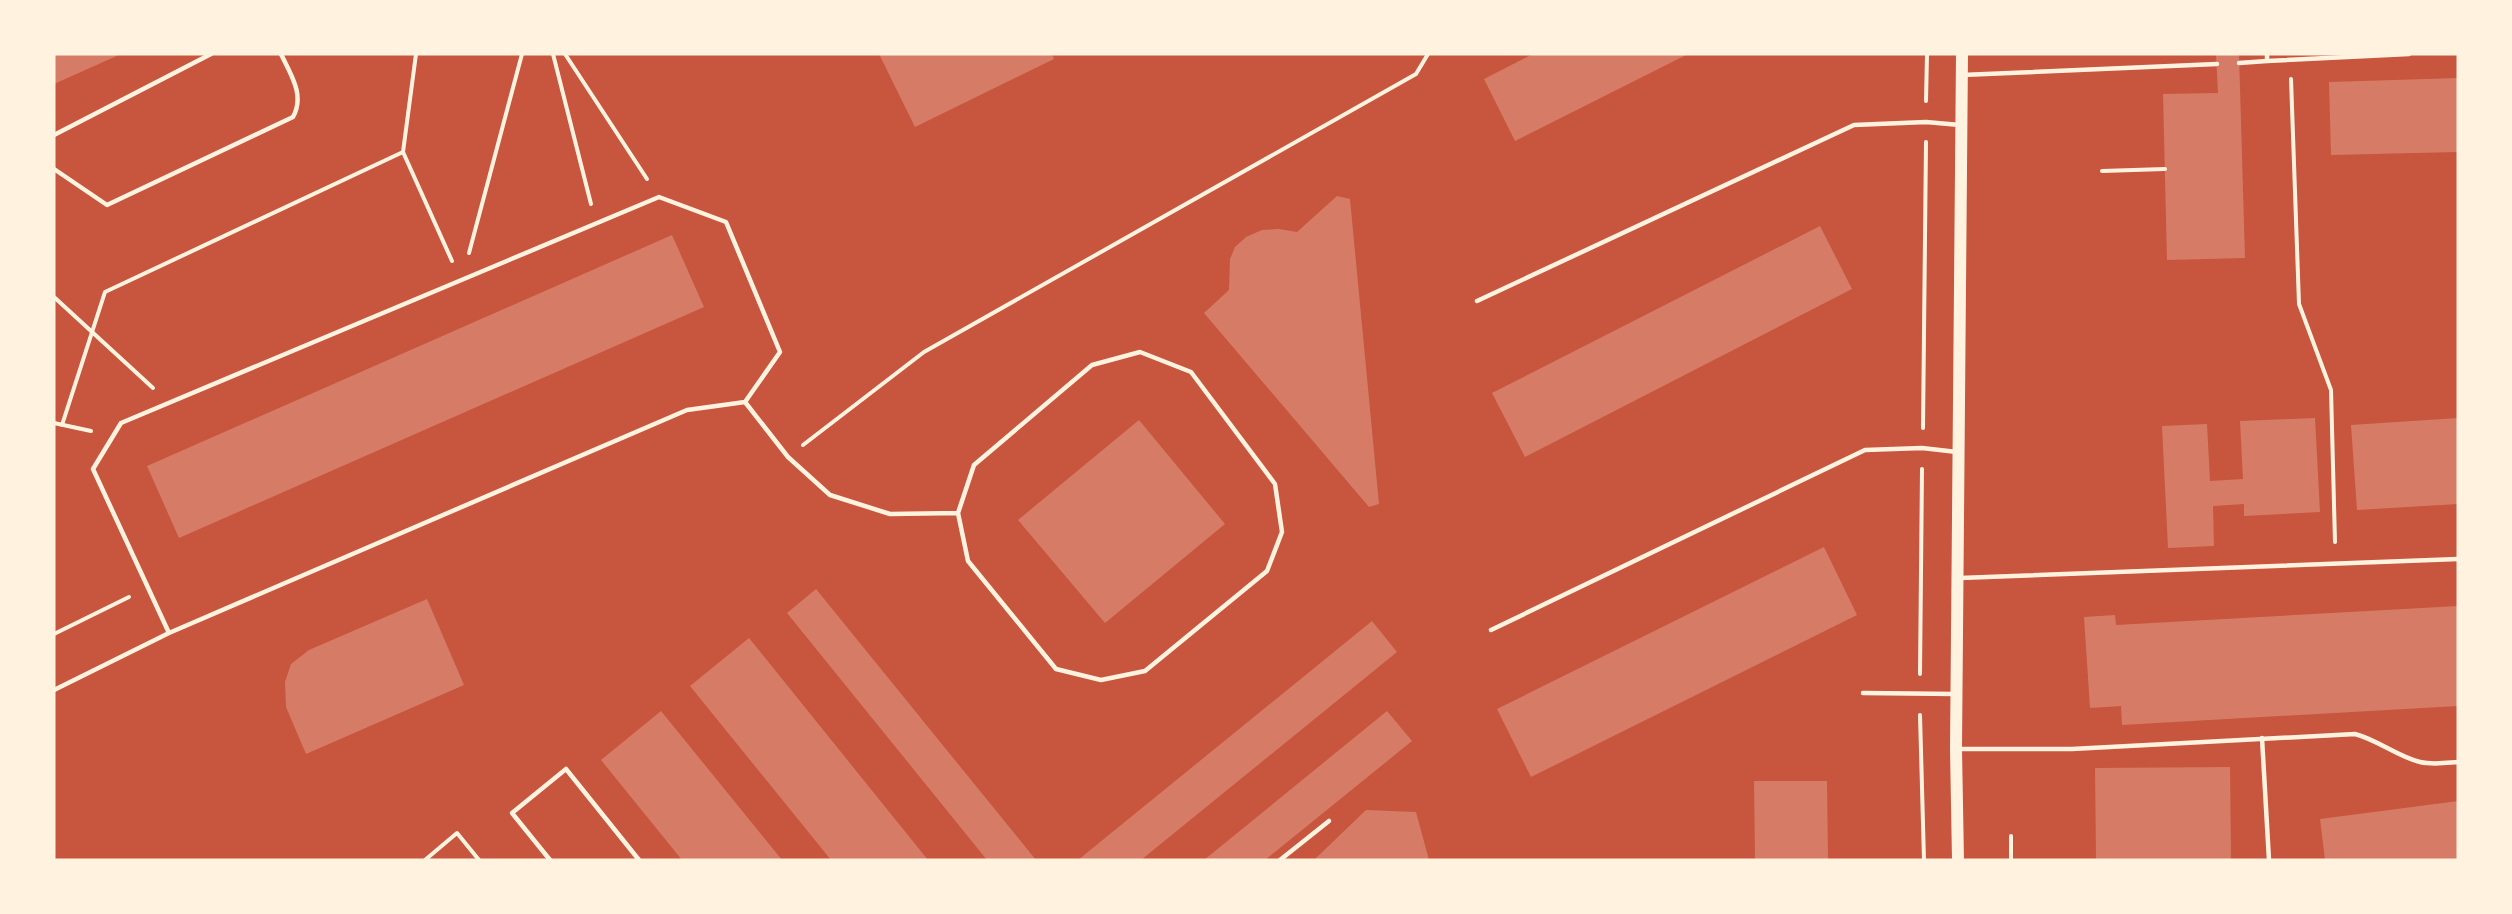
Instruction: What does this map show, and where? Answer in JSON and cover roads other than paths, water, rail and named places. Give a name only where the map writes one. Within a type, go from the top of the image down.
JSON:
[{"type":"main road","points":[[1958,860],[1956,694],[1962,54]]},
{"type":"lane","points":[[54,135],[211,54]]},
{"type":"lane","points":[[54,169],[107,205],[293,117],[298,107],[299,95],[281,54]]},
{"type":"lane","points":[[2267,54],[2267,61]]},
{"type":"lane","points":[[2240,63],[2409,54]]},
{"type":"lane","points":[[1962,75],[2217,64]]},
{"type":"lane","points":[[1477,301],[1854,125],[1926,122],[1962,125]]},
{"type":"lane","points":[[54,690],[169,633],[687,410],[745,402],[780,352],[726,222],[659,197],[121,423],[93,469],[169,633]]},
{"type":"lane","points":[[1140,352],[1191,372],[1275,484],[1282,532],[1267,571],[1172,649],[1145,671],[1101,680],[1056,669],[968,561],[958,513],[974,465],[1092,365],[1140,352]]},
{"type":"lane","points":[[745,402],[788,457],[830,495],[890,514],[958,513]]},
{"type":"lane","points":[[1491,630],[1865,450],[1922,448],[1958,452]]},
{"type":"lane","points":[[1957,578],[2458,559]]},
{"type":"lane","points":[[1863,693],[1956,694]]},
{"type":"lane","points":[[1956,749],[2072,749],[2355,734],[2370,738],[2418,762],[2434,764],[2458,762]]},
{"type":"lane","points":[[2262,738],[2269,860]]},
{"type":"lane","points":[[550,860],[512,813],[566,769],[639,860]]},
{"type":"lane","points":[[1280,860],[1329,820]]}]
